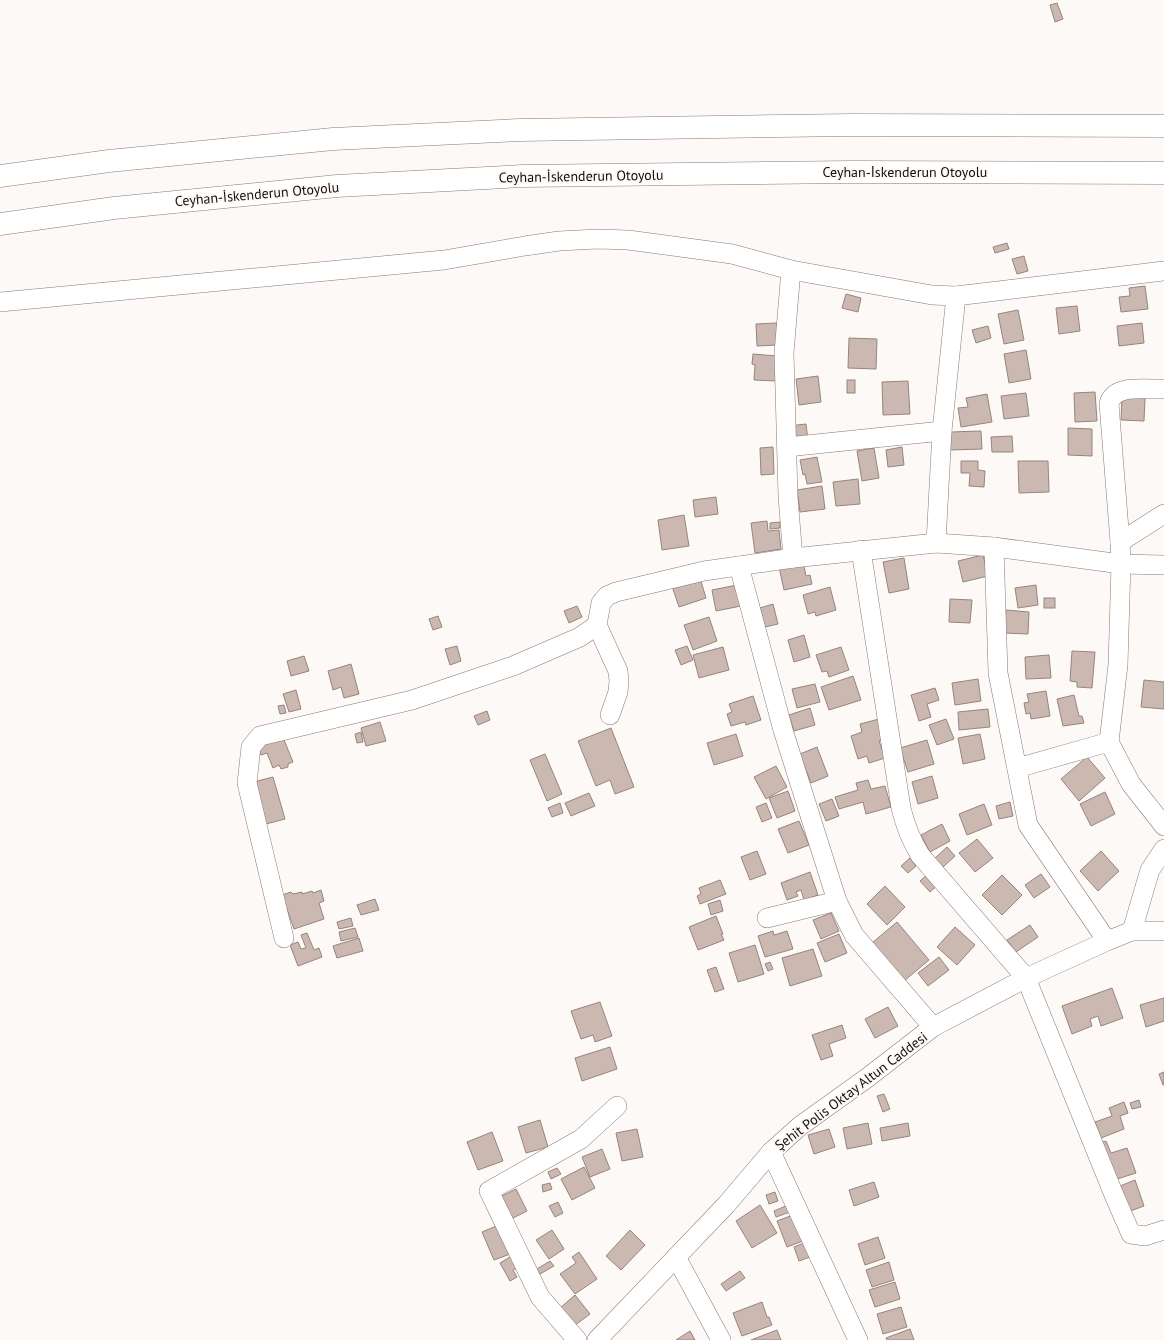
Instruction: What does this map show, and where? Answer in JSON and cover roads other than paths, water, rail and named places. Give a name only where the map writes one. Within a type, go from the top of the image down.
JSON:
[{"type":"highway","points":[[0,176],[109,160],[333,139],[520,130],[851,125],[1164,126]]},
{"type":"highway","name":"Ceyhan-İskenderun Otoyolu","points":[[0,224],[114,208],[322,188],[523,176],[851,172],[1164,173]]},
{"type":"street","points":[[0,302],[428,261],[478,255],[552,242],[598,239],[628,240],[732,254],[791,270],[932,295],[956,296],[1164,271]]},
{"type":"street","points":[[791,270],[784,353],[788,497],[793,558]]},
{"type":"street","points":[[936,543],[942,431],[956,296]]},
{"type":"street","points":[[1164,389],[1130,389],[1121,391],[1111,399],[1109,404],[1121,564],[1118,665],[1109,742],[1131,784],[1164,826]]},
{"type":"street","points":[[787,447],[942,431]]},
{"type":"street","points":[[1120,542],[1164,514]]},
{"type":"street","points":[[610,715],[618,692],[618,671],[597,625],[601,603],[607,596],[616,592],[704,571],[793,558],[936,543],[994,547],[1121,564],[1164,565]]},
{"type":"street","points":[[994,547],[998,673],[1028,824],[1107,941]]},
{"type":"street","points":[[861,550],[901,808],[904,822],[910,837],[920,855],[1026,978],[1131,1234],[1145,1236],[1164,1230]]},
{"type":"street","points":[[739,566],[783,730],[837,902],[854,935],[933,1027]]},
{"type":"street","points":[[284,938],[247,783],[251,747],[260,736],[412,700],[513,666],[580,636],[597,625]]},
{"type":"street","points":[[1016,768],[1109,742]]},
{"type":"street","points":[[1132,931],[1150,870],[1164,848]]},
{"type":"street","points":[[767,918],[837,902]]},
{"type":"street","name":"Şehit Polis Oktay Altun Caddesi","points":[[597,1340],[726,1205],[771,1152],[800,1126],[867,1078],[933,1027],[1026,978],[1107,941],[1132,931],[1164,932]]},
{"type":"street","points":[[577,1340],[540,1297],[489,1191],[581,1140],[617,1106]]},
{"type":"street","points":[[771,1152],[858,1340]]},
{"type":"street","points":[[676,1256],[721,1340]]}]
